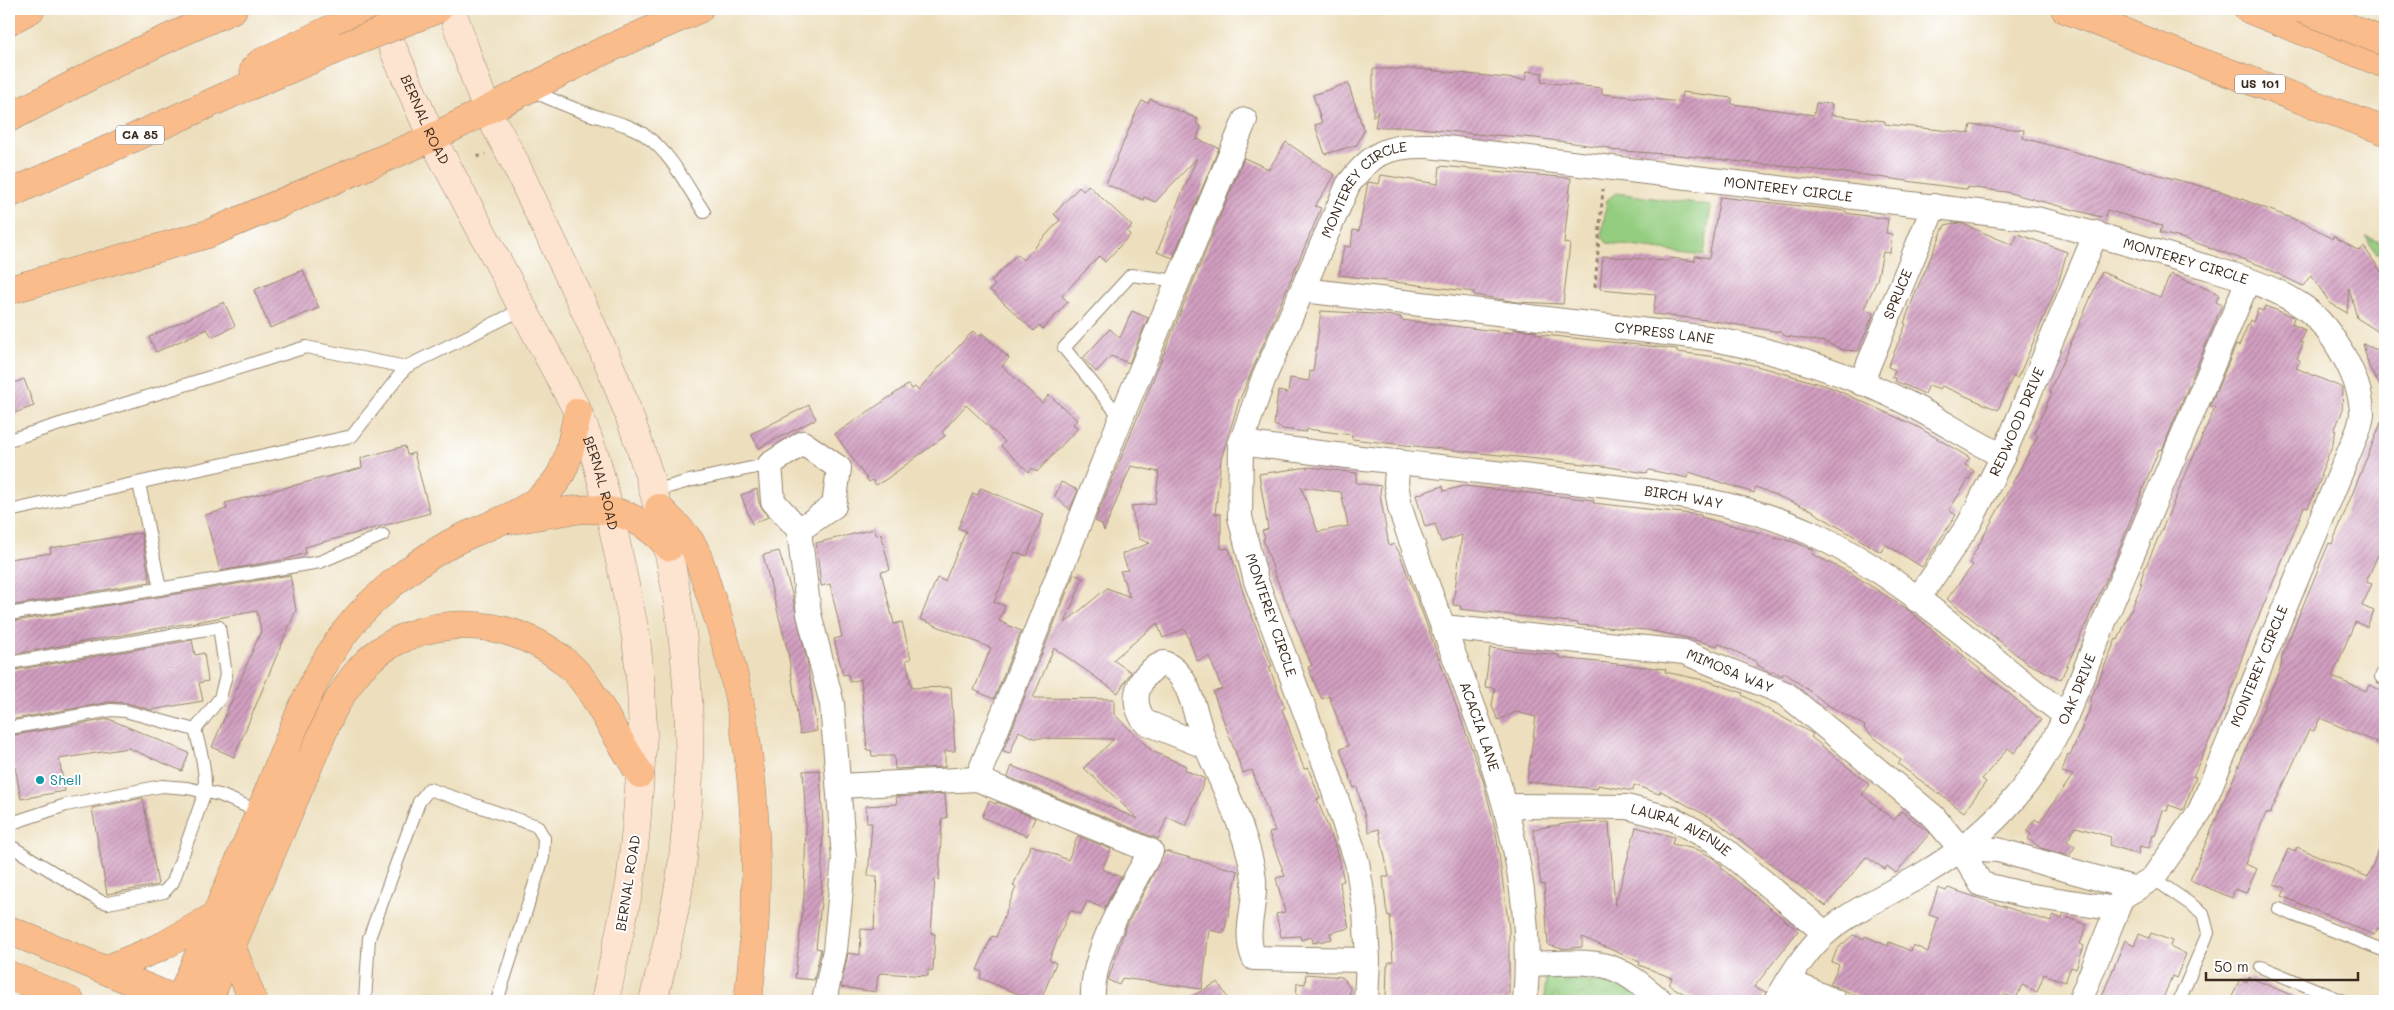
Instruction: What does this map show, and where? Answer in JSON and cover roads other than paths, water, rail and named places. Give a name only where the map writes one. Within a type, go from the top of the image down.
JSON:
[{"type":"main road","points":[[9,21],[31,9]]},
{"type":"main road","points":[[9,118],[131,55],[233,9]]},
{"type":"main road","points":[[341,36],[373,9]]},
{"type":"main road","name":"BERNAL ROAD","points":[[376,9],[432,138],[525,308],[578,412],[596,459],[608,509],[636,637],[643,735],[630,884],[606,1001]]},
{"type":"main road","name":"CA 85","points":[[9,194],[234,93],[341,36],[438,9]]},
{"type":"main road","points":[[451,9],[487,109],[595,331],[635,432],[669,547],[683,632],[686,666],[688,781],[683,857],[676,901],[653,1001]]},
{"type":"main road","points":[[9,290],[208,234],[432,138],[600,53],[699,9]]},
{"type":"main road","name":"US 101","points":[[2065,9],[2374,127]]},
{"type":"main road","points":[[2248,9],[2385,64]]},
{"type":"main road","points":[[2302,9],[2385,42]]},
{"type":"main road","points":[[9,930],[179,1001],[316,679],[331,651],[370,603],[423,559],[452,542],[497,523],[547,492],[559,476],[566,459],[578,412]]},
{"type":"main road","points":[[656,500],[693,547],[721,625],[736,685],[752,787],[755,833],[755,923],[748,1001]]},
{"type":"main road","points":[[497,523],[581,509],[608,509],[639,520],[669,547]]},
{"type":"main road","points":[[208,1001],[332,712],[345,688],[362,667],[406,637],[434,627],[463,624],[491,627],[517,633],[539,642],[557,654],[587,685],[640,774]]},
{"type":"main road","points":[[105,970],[163,946],[215,916]]},
{"type":"main road","points":[[231,945],[253,1001]]},
{"type":"main road","points":[[9,975],[70,1001]]},
{"type":"street","points":[[977,779],[1121,418],[1245,120]]},
{"type":"street","name":"MONTEREY CIRCLE","points":[[1366,1001],[1368,960],[1365,911],[1358,862],[1330,779],[1256,581],[1240,518],[1241,443],[1263,380],[1348,185],[1362,166],[1382,151],[1406,145],[1429,146],[2036,219],[2096,233],[2248,280],[2300,304],[2322,326],[2351,370],[2357,385],[2362,415],[2358,431],[2200,810],[2145,884],[2122,897],[2080,1001]]},
{"type":"street","name":"SPRUCE","points":[[1861,383],[1934,206]]},
{"type":"street","name":"REDWOOD DRIVE","points":[[1917,600],[1969,524],[2003,456],[2096,233]]},
{"type":"street","name":"OAK DRIVE","points":[[1776,1001],[1788,981],[1825,933],[1862,907],[1926,872],[1960,848],[2014,799],[2042,760],[2066,716],[2248,280]]},
{"type":"street","name":"CYPRESS LANE","points":[[1303,290],[1708,338],[1804,360],[1907,403],[2003,456]]},
{"type":"street","points":[[799,530],[834,506],[839,468],[803,443],[770,464],[773,501],[799,530],[809,614],[832,704],[844,859],[835,950],[824,1001]]},
{"type":"street","name":"BIRCH WAY","points":[[1241,443],[1398,461],[1715,502],[1768,516],[1812,534],[1854,555],[1917,600],[2066,716]]},
{"type":"street","name":"ACACIA LANE","points":[[1398,461],[1396,483],[1400,508],[1444,627],[1506,806],[1524,906],[1528,964],[1525,1001]]},
{"type":"street","name":"MIMOSA WAY","points":[[1444,627],[1684,652],[1786,694],[1933,816],[1960,848],[1981,884],[2026,895],[2118,910]]},
{"type":"street","points":[[1207,747],[1220,774],[1250,861],[1254,880],[1248,934],[1249,946],[1254,958],[1368,960]]},
{"type":"street","points":[[839,786],[977,779],[1151,851],[1115,918],[1092,983],[1093,1001]]},
{"type":"street","name":"LAURAL AVENUE","points":[[1506,806],[1576,805],[1628,807],[1674,819],[1713,840],[1825,933]]},
{"type":"street","points":[[1960,848],[1998,850],[2145,884]]},
{"type":"street","points":[[1528,964],[1591,964],[1616,969],[1636,980],[1661,1001]]},
{"type":"street","points":[[1788,981],[1834,1001]]},
{"type":"lane","points":[[528,89],[565,106],[629,127],[646,135],[674,166],[704,212]]},
{"type":"lane","points":[[1121,418],[1064,348],[1131,275],[1178,281]]},
{"type":"lane","points":[[9,511],[352,436],[406,367],[525,308]]},
{"type":"lane","points":[[9,440],[306,347],[406,367]]},
{"type":"lane","points":[[656,500],[689,481],[770,464]]},
{"type":"lane","points":[[139,483],[160,589]]},
{"type":"lane","points":[[9,614],[320,562],[383,534]]},
{"type":"lane","points":[[9,663],[219,628],[226,675],[220,698],[194,730]]},
{"type":"lane","points":[[2385,668],[2381,677],[2385,679]]},
{"type":"lane","points":[[9,728],[111,710],[126,711],[194,730]]},
{"type":"lane","points":[[9,845],[108,903],[164,892],[173,882],[205,792],[204,761],[194,730]]},
{"type":"lane","points":[[9,824],[66,804],[162,786],[205,792],[237,801],[260,812]]},
{"type":"lane","points":[[365,1001],[369,938],[419,802],[429,789],[537,826],[544,838],[543,858],[497,1001]]},
{"type":"lane","points":[[2145,884],[2203,912],[2208,933],[2179,1001]]},
{"type":"lane","points":[[2279,909],[2385,951]]},
{"type":"lane","points":[[2261,967],[2344,1001]]},
{"type":"place","name":"Shell","points":[[40,780]]}]
